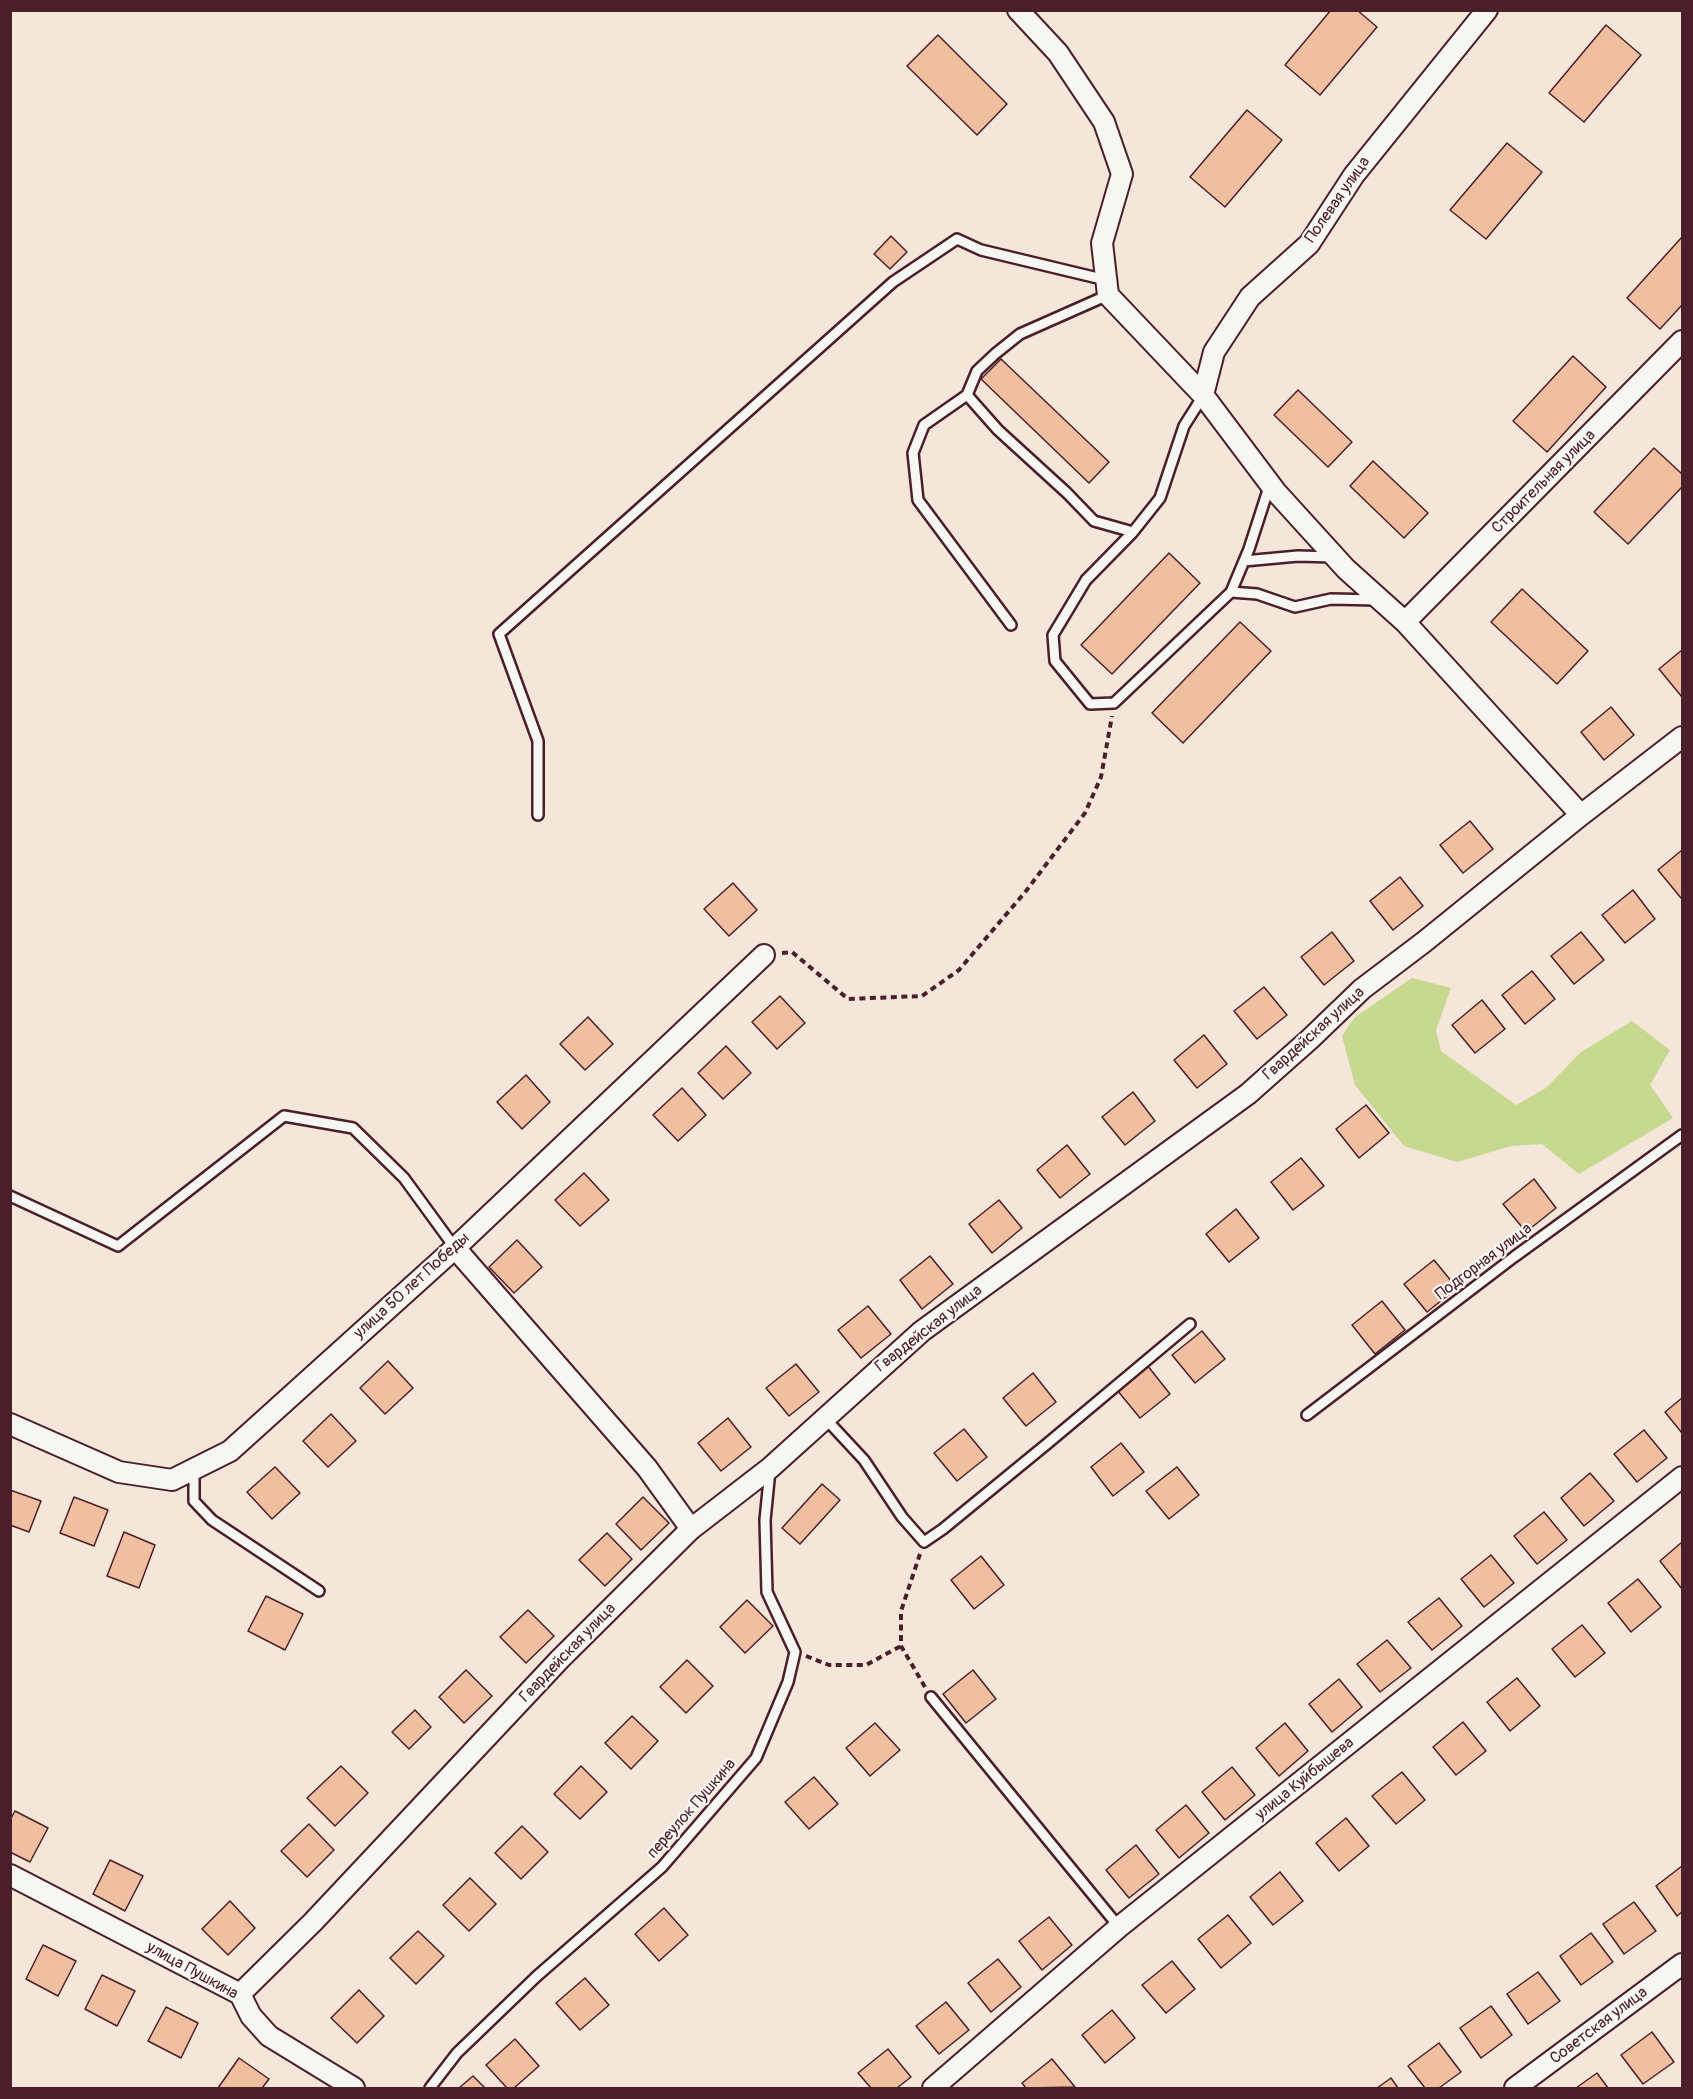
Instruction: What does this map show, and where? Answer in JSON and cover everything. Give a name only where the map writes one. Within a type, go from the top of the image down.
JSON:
[{"type":"street","points":[[1018,10],[1058,53],[1104,122],[1122,174],[1102,243],[1107,288],[1203,395],[1270,484],[1335,558],[1405,622],[1581,815]]},
{"type":"street","name":"Полевая улица","points":[[1203,395],[1214,352],[1250,297],[1309,244],[1354,175],[1487,10]]},
{"type":"street","name":"Строительная улица","points":[[1405,622],[1683,341]]},
{"type":"street","name":"Гвардейская улица","points":[[240,1994],[313,1922],[560,1659],[691,1530],[770,1468],[922,1331],[1248,1094],[1362,989],[1683,737]]},
{"type":"street","name":"улица 50 лет Победы","points":[[10,1424],[119,1472],[172,1480],[230,1451],[455,1248],[764,955]]},
{"type":"street","points":[[455,1248],[647,1468],[691,1530]]},
{"type":"street","name":"улица Куйбышева","points":[[933,2088],[1119,1927],[1683,1477]]},
{"type":"street","name":"улица Пушкина","points":[[10,1875],[240,1994],[251,2016],[269,2036],[354,2088]]},
{"type":"street","name":"Советская улица","points":[[1515,2088],[1683,1964]]},
{"type":"lane","points":[[538,815],[538,741],[499,634],[893,282],[957,239],[981,250],[1107,288]]},
{"type":"lane","points":[[1011,625],[918,500],[913,453],[924,425],[967,395],[977,371],[995,354],[1020,334],[1107,288]]},
{"type":"lane","points":[[967,395],[998,430],[1094,521],[1133,531]]},
{"type":"lane","points":[[1203,395],[1184,426],[1160,498],[1133,531],[1086,580],[1053,635],[1055,661],[1090,704],[1114,703],[1231,592],[1270,484]]},
{"type":"lane","points":[[1244,561],[1298,556],[1335,558]]},
{"type":"lane","points":[[1231,592],[1257,594],[1295,607],[1331,599],[1381,600]]},
{"type":"lane","points":[[10,1196],[118,1246],[284,1116],[353,1128],[404,1178],[455,1248]]},
{"type":"lane","name":"Подгорная улица","points":[[1307,1415],[1514,1257],[1683,1135]]},
{"type":"lane","points":[[824,1418],[864,1460],[902,1517],[924,1542],[1048,1443],[1190,1324]]},
{"type":"lane","points":[[770,1468],[765,1520],[767,1592],[795,1652]]},
{"type":"lane","points":[[194,1469],[194,1501],[212,1520],[319,1591]]},
{"type":"lane","name":"переулок Пушкина","points":[[429,2088],[457,2054],[537,1976],[662,1867],[756,1758],[788,1682],[795,1652]]},
{"type":"lane","points":[[931,1697],[1119,1927]]},
{"type":"path","points":[[764,955],[792,952],[848,999],[922,996],[950,977],[959,970],[1026,891],[1085,813],[1101,777],[1114,703]]},
{"type":"path","points":[[924,1542],[901,1611],[901,1646],[931,1697]]},
{"type":"path","points":[[795,1652],[829,1665],[866,1665],[901,1646]]},
{"type":"green space","points":[[1412,978],[1451,988],[1436,1030],[1441,1051],[1516,1105],[1546,1088],[1581,1052],[1632,1021],[1670,1050],[1650,1085],[1673,1118],[1579,1174],[1542,1144],[1511,1146],[1457,1162],[1404,1146],[1355,1085],[1342,1036],[1355,1017]]},
{"type":"building","points":[[1331,10],[1357,10],[1377,27],[1320,95],[1285,65]]},
{"type":"building","points":[[1606,25],[1641,55],[1584,122],[1549,93]]},
{"type":"building","points":[[938,35],[1007,104],[977,135],[907,66]]},
{"type":"building","points":[[1247,110],[1282,140],[1225,207],[1190,177]]},
{"type":"building","points":[[1507,143],[1542,172],[1486,239],[1450,210]]},
{"type":"building","points":[[891,236],[907,252],[890,269],[874,254]]},
{"type":"building","points":[[1682,237],[1682,305],[1660,329],[1627,298]]},
{"type":"building","points":[[1573,356],[1606,387],[1547,452],[1513,421]]},
{"type":"building","points":[[1001,359],[1109,462],[1089,483],[981,379]]},
{"type":"building","points":[[1298,390],[1352,442],[1328,467],[1274,415]]},
{"type":"building","points":[[1654,448],[1682,474],[1682,487],[1628,544],[1594,512]]},
{"type":"building","points":[[1373,461],[1428,513],[1404,538],[1350,486]]},
{"type":"building","points":[[1169,553],[1200,583],[1112,674],[1081,645]]},
{"type":"building","points":[[1522,589],[1588,651],[1557,684],[1491,622]]},
{"type":"building","points":[[1240,622],[1271,651],[1183,743],[1152,713]]},
{"type":"building","points":[[1682,650],[1682,697],[1659,669]]},
{"type":"building","points":[[1611,707],[1634,735],[1604,760],[1581,732]]},
{"type":"building","points":[[1470,821],[1493,849],[1463,873],[1440,845]]},
{"type":"building","points":[[1682,850],[1682,897],[1681,898],[1658,870]]},
{"type":"building","points":[[1400,877],[1423,906],[1393,930],[1370,901]]},
{"type":"building","points":[[733,883],[757,910],[729,936],[704,909]]},
{"type":"building","points":[[1633,890],[1655,919],[1625,943],[1602,915]]},
{"type":"building","points":[[1332,932],[1354,961],[1324,985],[1301,957]]},
{"type":"building","points":[[1581,932],[1604,960],[1574,984],[1551,956]]},
{"type":"building","points":[[1532,971],[1555,999],[1525,1024],[1502,995]]},
{"type":"building","points":[[1264,987],[1287,1015],[1257,1039],[1234,1011]]},
{"type":"building","points":[[780,996],[805,1023],[777,1049],[752,1022]]},
{"type":"building","points":[[1482,1000],[1505,1029],[1475,1053],[1452,1025]]},
{"type":"building","points":[[588,1017],[613,1044],[585,1070],[560,1044]]},
{"type":"building","points":[[1204,1035],[1227,1064],[1197,1088],[1174,1060]]},
{"type":"building","points":[[726,1046],[751,1073],[723,1099],[698,1073]]},
{"type":"building","points":[[526,1075],[550,1102],[522,1129],[497,1102]]},
{"type":"building","points":[[682,1088],[706,1115],[678,1141],[653,1115]]},
{"type":"building","points":[[1133,1092],[1155,1121],[1125,1145],[1102,1117]]},
{"type":"building","points":[[1366,1105],[1389,1133],[1359,1158],[1336,1129]]},
{"type":"building","points":[[1067,1145],[1090,1174],[1060,1198],[1037,1170]]},
{"type":"building","points":[[1301,1158],[1324,1186],[1293,1210],[1271,1182]]},
{"type":"building","points":[[584,1173],[609,1200],[580,1226],[555,1200]]},
{"type":"building","points":[[1534,1179],[1556,1208],[1526,1232],[1503,1204]]},
{"type":"building","points":[[999,1200],[1022,1228],[992,1253],[969,1224]]},
{"type":"building","points":[[1236,1209],[1259,1238],[1229,1262],[1206,1234]]},
{"type":"building","points":[[517,1240],[542,1267],[514,1293],[489,1267]]},
{"type":"building","points":[[930,1256],[953,1284],[922,1309],[900,1280]]},
{"type":"building","points":[[1434,1260],[1457,1288],[1427,1312],[1404,1284]]},
{"type":"building","points":[[1382,1301],[1405,1330],[1375,1354],[1352,1325]]},
{"type":"building","points":[[868,1306],[891,1334],[861,1358],[838,1330]]},
{"type":"building","points":[[1202,1331],[1225,1359],[1195,1383],[1172,1355]]},
{"type":"building","points":[[388,1361],[413,1388],[385,1414],[360,1388]]},
{"type":"building","points":[[796,1364],[819,1392],[789,1416],[766,1388]]},
{"type":"building","points":[[1147,1365],[1170,1394],[1140,1418],[1117,1390]]},
{"type":"building","points":[[1033,1373],[1056,1402],[1026,1426],[1003,1398]]},
{"type":"building","points":[[1682,1398],[1682,1433],[1665,1412]]},
{"type":"building","points":[[331,1414],[356,1441],[328,1467],[303,1441]]},
{"type":"building","points":[[728,1418],[751,1447],[721,1471],[698,1443]]},
{"type":"building","points":[[964,1429],[987,1457],[957,1481],[934,1453]]},
{"type":"building","points":[[1644,1430],[1667,1458],[1637,1482],[1614,1454]]},
{"type":"building","points":[[1121,1443],[1144,1472],[1113,1496],[1091,1467]]},
{"type":"building","points":[[275,1467],[300,1493],[272,1519],[247,1492]]},
{"type":"building","points":[[1177,1467],[1199,1495],[1169,1519],[1146,1491]]},
{"type":"building","points":[[1590,1473],[1614,1501],[1584,1526],[1561,1498]]},
{"type":"building","points":[[822,1484],[840,1500],[800,1544],[782,1528]]},
{"type":"building","points":[[10,1490],[41,1501],[29,1532],[10,1525]]},
{"type":"building","points":[[74,1497],[108,1510],[94,1546],[60,1533]]},
{"type":"building","points":[[643,1497],[669,1523],[641,1550],[616,1524]]},
{"type":"building","points":[[1544,1512],[1567,1540],[1537,1564],[1514,1536]]},
{"type":"building","points":[[124,1532],[155,1545],[139,1588],[107,1576]]},
{"type":"building","points":[[607,1533],[632,1559],[605,1586],[579,1560]]},
{"type":"building","points":[[1682,1542],[1682,1589],[1660,1561]]},
{"type":"building","points":[[1491,1555],[1514,1583],[1484,1607],[1461,1579]]},
{"type":"building","points":[[981,1556],[1004,1585],[974,1609],[951,1580]]},
{"type":"building","points":[[1638,1579],[1661,1607],[1631,1632],[1608,1603]]},
{"type":"building","points":[[266,1596],[303,1614],[285,1650],[248,1631]]},
{"type":"building","points":[[1439,1598],[1462,1626],[1432,1650],[1408,1622]]},
{"type":"building","points":[[747,1600],[773,1626],[745,1653],[720,1627]]},
{"type":"building","points":[[528,1610],[554,1636],[526,1663],[500,1637]]},
{"type":"building","points":[[1582,1625],[1605,1653],[1575,1677],[1552,1649]]},
{"type":"building","points":[[1387,1640],[1411,1668],[1380,1692],[1357,1664]]},
{"type":"building","points":[[687,1660],[713,1686],[686,1713],[660,1687]]},
{"type":"building","points":[[466,1670],[492,1696],[464,1723],[439,1697]]},
{"type":"building","points":[[973,1670],[996,1699],[966,1723],[943,1694]]},
{"type":"building","points":[[1517,1678],[1540,1706],[1510,1731],[1487,1702]]},
{"type":"building","points":[[1339,1679],[1362,1707],[1332,1732],[1309,1704]]},
{"type":"building","points":[[415,1710],[431,1727],[409,1749],[392,1732]]},
{"type":"building","points":[[632,1716],[658,1741],[631,1769],[605,1743]]},
{"type":"building","points":[[1463,1722],[1486,1751],[1456,1775],[1433,1747]]},
{"type":"building","points":[[875,1723],[900,1750],[870,1776],[846,1748]]},
{"type":"building","points":[[1285,1723],[1308,1751],[1279,1776],[1256,1748]]},
{"type":"building","points":[[341,1766],[368,1793],[335,1826],[307,1798]]},
{"type":"building","points":[[581,1766],[607,1792],[580,1819],[554,1794]]},
{"type":"building","points":[[1232,1767],[1255,1795],[1225,1820],[1202,1792]]},
{"type":"building","points":[[1402,1772],[1425,1800],[1396,1824],[1372,1796]]},
{"type":"building","points":[[814,1777],[838,1804],[809,1829],[785,1802]]},
{"type":"building","points":[[1186,1805],[1209,1833],[1179,1858],[1156,1830]]},
{"type":"building","points":[[15,1811],[48,1828],[30,1862],[10,1852],[10,1820]]},
{"type":"building","points":[[1346,1818],[1369,1846],[1339,1871],[1316,1843]]},
{"type":"building","points":[[309,1824],[334,1850],[307,1877],[281,1851]]},
{"type":"building","points":[[522,1826],[548,1852],[521,1879],[495,1853]]},
{"type":"building","points":[[1136,1845],[1159,1874],[1129,1898],[1106,1870]]},
{"type":"building","points":[[110,1860],[143,1876],[125,1911],[93,1894]]},
{"type":"building","points":[[1682,1866],[1682,1912],[1677,1916],[1656,1886]]},
{"type":"building","points":[[1280,1872],[1303,1901],[1273,1925],[1250,1897]]},
{"type":"building","points":[[470,1878],[496,1904],[469,1931],[443,1905]]},
{"type":"building","points":[[230,1901],[255,1928],[228,1955],[202,1929]]},
{"type":"building","points":[[1634,1902],[1656,1931],[1624,1954],[1603,1924]]},
{"type":"building","points":[[664,1908],[688,1935],[659,1961],[635,1934]]},
{"type":"building","points":[[1228,1915],[1251,1943],[1221,1968],[1198,1939]]},
{"type":"building","points":[[1049,1917],[1072,1945],[1042,1970],[1019,1941]]},
{"type":"building","points":[[418,1931],[444,1956],[416,1984],[390,1958]]},
{"type":"building","points":[[1591,1933],[1613,1962],[1581,1985],[1560,1956]]},
{"type":"building","points":[[43,1945],[76,1961],[58,1996],[26,1979]]},
{"type":"building","points":[[998,1959],[1021,1987],[991,2012],[968,1983]]},
{"type":"building","points":[[1172,1961],[1195,1989],[1166,2013],[1142,1985]]},
{"type":"building","points":[[1538,1972],[1560,2001],[1528,2024],[1507,1994]]},
{"type":"building","points":[[102,1975],[135,1991],[117,2026],[85,2009]]},
{"type":"building","points":[[585,1978],[609,2005],[580,2030],[556,2003]]},
{"type":"building","points":[[359,1990],[384,2016],[357,2043],[331,2018]]},
{"type":"building","points":[[946,2002],[969,2030],[939,2054],[916,2026]]},
{"type":"building","points":[[1491,2006],[1512,2035],[1481,2058],[1460,2028]]},
{"type":"building","points":[[166,2007],[198,2023],[181,2058],[148,2041]]},
{"type":"building","points":[[1112,2010],[1135,2038],[1105,2063],[1082,2035]]},
{"type":"building","points":[[1652,2032],[1674,2062],[1643,2084],[1621,2055]]},
{"type":"building","points":[[515,2039],[539,2066],[514,2088],[507,2088],[486,2065]]},
{"type":"building","points":[[1439,2043],[1461,2072],[1439,2088],[1425,2088],[1408,2066]]},
{"type":"building","points":[[888,2049],[911,2077],[897,2088],[871,2088],[858,2073]]},
{"type":"building","points":[[239,2058],[269,2079],[262,2088],[218,2088]]},
{"type":"building","points":[[1052,2059],[1075,2087],[1026,2088],[1022,2083]]},
{"type":"building","points":[[1597,2073],[1608,2088],[1576,2088]]},
{"type":"building","points":[[473,2076],[485,2088],[459,2088]]},
{"type":"building","points":[[1391,2078],[1398,2088],[1377,2088]]}]
